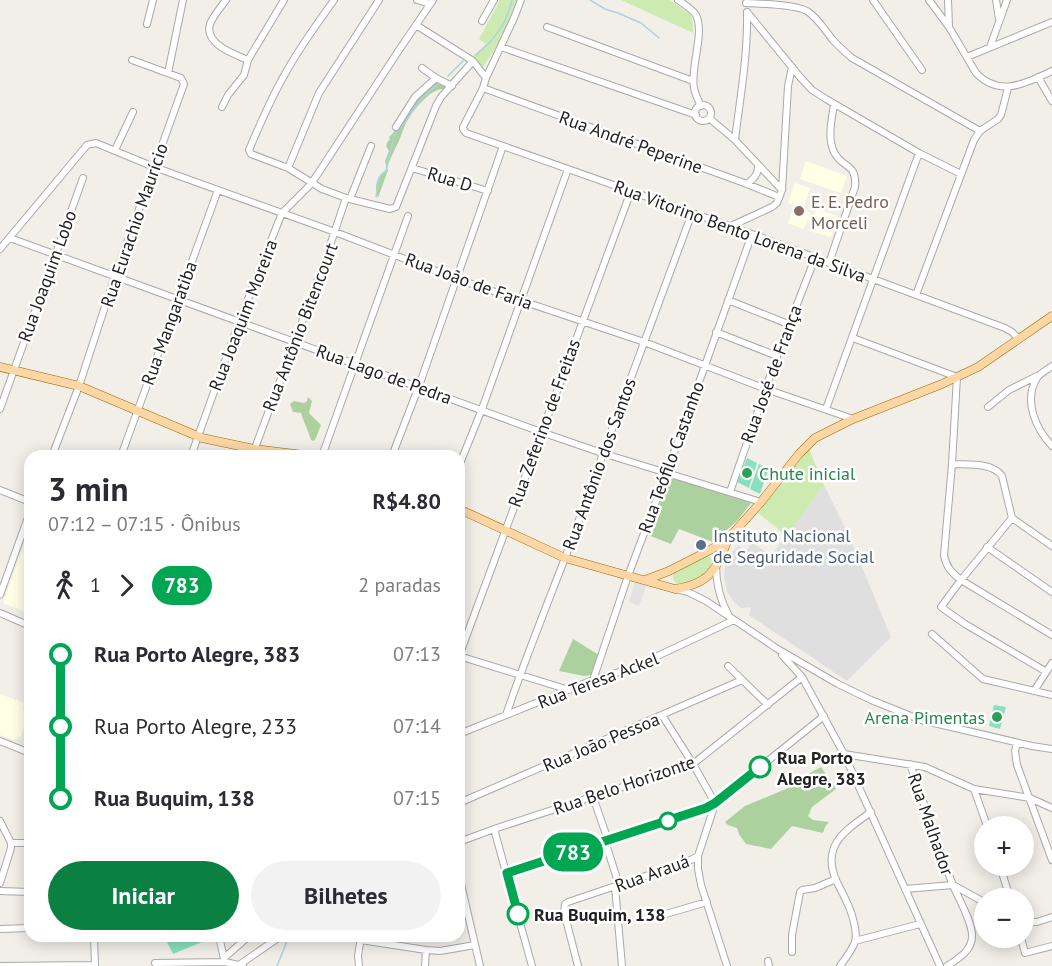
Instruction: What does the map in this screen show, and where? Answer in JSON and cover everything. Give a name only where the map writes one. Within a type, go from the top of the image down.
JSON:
[{"type":"main road","points":[[465,512],[565,558],[675,589],[685,587],[710,575],[729,538],[815,438],[852,419],[978,367],[1051,318]]},
{"type":"main road","points":[[0,367],[79,386],[198,436],[246,450]]},
{"type":"main road","points":[[645,580],[669,571],[729,538]]},
{"type":"main road","points":[[710,550],[715,557],[716,565]]},
{"type":"main road","points":[[669,571],[671,583],[675,589]]},
{"type":"street","points":[[147,24],[153,0]]},
{"type":"street","points":[[132,60],[168,73],[183,0]]},
{"type":"street","points":[[226,0],[210,26],[211,39],[248,60]]},
{"type":"street","points":[[222,107],[243,75],[248,60],[284,0]]},
{"type":"street","points":[[334,0],[285,73],[249,152],[288,168],[311,184],[348,199],[390,209],[396,207],[436,106],[441,97],[473,61]]},
{"type":"street","points":[[288,168],[319,93],[379,0]]},
{"type":"street","points":[[417,0],[432,2]]},
{"type":"street","points":[[482,21],[494,0]]},
{"type":"street","points":[[483,88],[521,0]]},
{"type":"street","points":[[678,0],[695,14],[698,21],[693,81],[700,106]]},
{"type":"street","points":[[873,0],[922,70]]},
{"type":"street","points":[[996,0],[999,20]]},
{"type":"street","points":[[990,47],[1007,0]]},
{"type":"street","points":[[735,140],[747,31],[746,1],[808,12],[852,58],[980,132]]},
{"type":"street","points":[[931,3],[939,7],[948,1]]},
{"type":"street","points":[[948,1],[949,27]]},
{"type":"street","name":"Rua Joaquim Moreira","points":[[193,450],[239,322],[282,213],[311,184],[432,2]]},
{"type":"street","points":[[931,3],[982,79],[1008,88],[1052,71]]},
{"type":"street","points":[[747,12],[812,90],[919,153],[961,174]]},
{"type":"street","points":[[966,57],[1052,22]]},
{"type":"street","points":[[416,25],[473,61],[486,78]]},
{"type":"street","points":[[547,27],[693,81]]},
{"type":"street","points":[[501,47],[696,115],[700,121],[705,121],[711,113],[709,108],[700,106]]},
{"type":"street","points":[[731,226],[772,207],[781,194],[788,86],[792,67]]},
{"type":"street","points":[[422,69],[452,86]]},
{"type":"street","name":"Rua Eurachio Maurício","points":[[54,450],[79,386],[115,276],[184,84],[181,78],[168,73]]},
{"type":"street","points":[[1038,77],[1052,101]]},
{"type":"street","points":[[396,127],[415,97],[436,78]]},
{"type":"street","name":"Rua André Peperine","points":[[483,88],[747,184],[781,194]]},
{"type":"street","name":"Rua Vitorino Bento Lorena da Silva","points":[[483,88],[463,127],[466,133],[731,226],[1005,328],[1019,339]]},
{"type":"street","points":[[916,295],[974,140],[1001,115],[1008,88]]},
{"type":"street","points":[[829,263],[856,179],[855,173],[837,158],[833,150],[831,126],[834,104]]},
{"type":"street","points":[[696,115],[700,106]]},
{"type":"street","points":[[115,150],[133,112]]},
{"type":"street","points":[[709,118],[735,140],[781,194]]},
{"type":"street","name":"Rua João de Faria","points":[[9,238],[87,145],[96,143],[154,167],[457,279],[644,342],[852,419]]},
{"type":"street","points":[[394,450],[503,146]]},
{"type":"street","name":"Rua Antônio Bitencourt","points":[[254,450],[335,232],[371,147]]},
{"type":"street","points":[[826,409],[919,153]]},
{"type":"street","points":[[747,184],[757,175],[758,166]]},
{"type":"street","name":"Rua D","points":[[412,168],[488,191]]},
{"type":"street","points":[[465,451],[568,169]]},
{"type":"street","name":"Rua Joaquim Lobo","points":[[0,409],[82,178]]},
{"type":"street","name":"Rua Mangaratiba","points":[[123,450],[218,190]]},
{"type":"street","name":"Rua Zeferino de Freitas","points":[[465,640],[631,191]]},
{"type":"street","name":"Rua Antônio dos Santos","points":[[506,715],[692,213]]},
{"type":"street","points":[[324,450],[408,216]]},
{"type":"street","name":"Rua Teófilo Castanho","points":[[594,680],[628,576],[752,234]]},
{"type":"street","points":[[0,249],[9,238]]},
{"type":"street","name":"Rua Lago de Pedra","points":[[9,238],[541,432],[761,502]]},
{"type":"street","name":"Rua José de França","points":[[730,492],[777,356],[815,258]]},
{"type":"street","points":[[728,300],[789,324]]},
{"type":"street","points":[[716,332],[777,356]]},
{"type":"street","points":[[853,338],[957,377],[944,555],[947,567],[961,580],[1052,635]]},
{"type":"street","points":[[988,406],[1009,390],[1038,376],[1052,366]]},
{"type":"street","points":[[1038,376],[1031,394],[1031,406],[1038,428],[1052,446]]},
{"type":"street","points":[[952,464],[987,466],[998,471],[1002,476],[1012,518],[1052,546]]},
{"type":"street","points":[[0,490],[24,500]]},
{"type":"street","points":[[1012,518],[941,607],[1045,671]]},
{"type":"street","points":[[0,595],[24,529]]},
{"type":"street","points":[[987,547],[1051,590]]},
{"type":"street","points":[[716,565],[720,599],[732,618]]},
{"type":"street","points":[[675,589],[697,596],[776,648],[837,684],[871,700],[921,720],[1052,749]]},
{"type":"street","points":[[0,613],[24,623]]},
{"type":"street","name":"Rua Teresa Ackel","points":[[465,732],[594,680],[632,668],[732,618]]},
{"type":"street","points":[[932,634],[980,678],[1052,695]]},
{"type":"street","points":[[776,648],[802,677],[844,754],[940,966]]},
{"type":"street","points":[[465,658],[569,690]]},
{"type":"street","points":[[1034,691],[1052,663]]},
{"type":"street","points":[[728,666],[768,705]]},
{"type":"street","name":"Rua Belo Horizonte","points":[[465,840],[693,764],[802,677]]},
{"type":"street","name":"Rua João Pessoa","points":[[465,800],[742,680]]},
{"type":"street","points":[[662,715],[715,803],[698,856],[701,885],[727,966]]},
{"type":"street","points":[[507,873],[706,808],[824,716]]},
{"type":"street","points":[[0,741],[24,751]]},
{"type":"street","points":[[1017,743],[1017,765],[1052,860]]},
{"type":"street","points":[[844,754],[925,767],[974,789],[1030,798],[1052,808]]},
{"type":"street","name":"Rua Malhador","points":[[910,764],[972,935],[967,951],[947,966]]},
{"type":"street","points":[[974,789],[983,816]]},
{"type":"street","points":[[593,797],[617,886],[622,966]]},
{"type":"street","points":[[840,966],[855,941],[856,930],[845,896],[832,867],[832,857],[837,840],[871,812]]},
{"type":"street","points":[[0,821],[11,843],[0,882]]},
{"type":"street","points":[[494,829],[532,966]]},
{"type":"street","points":[[11,843],[24,843]]},
{"type":"street","name":"Rua Arauá","points":[[578,966],[564,912],[565,904],[687,862],[698,856]]},
{"type":"street","points":[[792,952],[792,935],[800,892],[836,879]]},
{"type":"street","points":[[905,889],[953,885],[974,897]]},
{"type":"street","points":[[0,891],[24,892]]},
{"type":"street","points":[[465,902],[480,966]]},
{"type":"street","points":[[659,916],[706,902]]},
{"type":"street","points":[[1034,922],[1052,917]]},
{"type":"street","points":[[855,941],[920,924]]},
{"type":"street","points":[[0,929],[24,928]]},
{"type":"street","points":[[0,966],[95,966],[94,942]]},
{"type":"street","points":[[220,942],[225,962]]},
{"type":"street","points":[[225,962],[243,942]]},
{"type":"street","points":[[155,963],[225,962],[241,965],[273,942]]},
{"type":"street","points":[[359,966],[360,942]]},
{"type":"street","points":[[383,942],[426,950],[451,950],[475,945]]},
{"type":"street","points":[[1024,948],[1025,953],[1052,946]]},
{"type":"street","points":[[425,966],[426,950]]},
{"type":"shaded area","points":[[806,161],[847,176],[841,193],[800,179]]},
{"type":"shaded area","name":"E. E. Pedro Morceli","points":[[795,183],[810,188],[803,210],[811,212],[809,217],[813,218],[816,209],[837,216],[831,237],[809,231],[812,222],[808,220],[803,229],[788,223],[794,206],[788,203]]},
{"type":"shaded area","points":[[824,485],[850,538],[891,637],[847,681],[749,615],[751,607],[741,608],[734,602],[727,591],[724,577],[725,564],[730,554],[739,545],[745,552],[752,542],[771,556]]},
{"type":"shaded area","points":[[24,544],[24,612],[3,603]]},
{"type":"shaded area","points":[[635,582],[646,586],[639,606],[629,602]]},
{"type":"shaded area","points":[[0,694],[24,703],[24,727],[21,736],[13,740],[0,735]]},
{"type":"green space","points":[[499,0],[519,0],[503,35],[483,67],[472,57],[486,44],[479,39]]},
{"type":"green space","points":[[621,0],[670,0],[691,15],[693,33]]},
{"type":"green space","points":[[437,81],[446,86],[445,89],[439,89],[427,96],[408,120],[389,162],[388,170],[378,198],[376,185],[380,175],[387,169],[385,161],[389,151],[386,146],[390,140],[389,137],[411,104]]},
{"type":"green space","points":[[308,397],[312,401],[309,413],[321,425],[314,441],[311,440],[301,413],[293,412],[290,404],[294,401],[304,403]]},
{"type":"green space","points":[[809,449],[824,485],[787,536],[758,513]]},
{"type":"green space","name":"Chute inicial","points":[[747,458],[757,463],[749,488],[737,482]]},
{"type":"green space","name":"Chute inicial","points":[[759,464],[768,470],[760,494],[750,489]]},
{"type":"green space","points":[[670,477],[752,502],[737,521],[713,542],[679,529],[671,544],[648,535]]},
{"type":"green space","points":[[708,555],[712,559],[711,565],[704,574],[689,582],[677,584],[673,579],[673,574]]},
{"type":"green space","points":[[573,639],[599,655],[591,675],[584,676],[559,671]]},
{"type":"green space","name":"Arena Pimentas","points":[[994,705],[1006,707],[1000,729],[989,726]]},
{"type":"green space","points":[[821,767],[836,789],[812,807],[808,816],[813,820],[829,822],[823,833],[792,826],[771,849],[746,844],[737,828],[725,822],[745,806],[805,781],[806,775]]},
{"type":"green space","points":[[167,942],[202,942],[173,954]]},
{"type":"waterway","points":[[476,55],[499,31],[507,17],[512,0]]},
{"type":"waterway","points":[[590,0],[605,9],[641,23],[659,38]]},
{"type":"waterway","points":[[448,76],[463,61]]},
{"type":"waterway","points":[[376,197],[379,178],[386,171],[394,136],[422,98],[439,83]]},
{"type":"waterway","points":[[277,966],[287,942]]},
{"type":"bus line","name":"783","points":[[518,914],[507,873],[706,808],[760,767]]},
{"type":"place","name":"E. E. Pedro Morceli","points":[[799,211]]},
{"type":"place","name":"Chute inicial","points":[[747,473]]},
{"type":"place","name":"Instituto Nacional de Seguridade Social","points":[[701,545]]},
{"type":"place","name":"Arena Pimentas","points":[[997,717]]},
{"type":"place","name":"Rua Porto Alegre, 383","points":[[760,767]]},
{"type":"place","name":"Rua Buquim, 138","points":[[518,914]]}]
